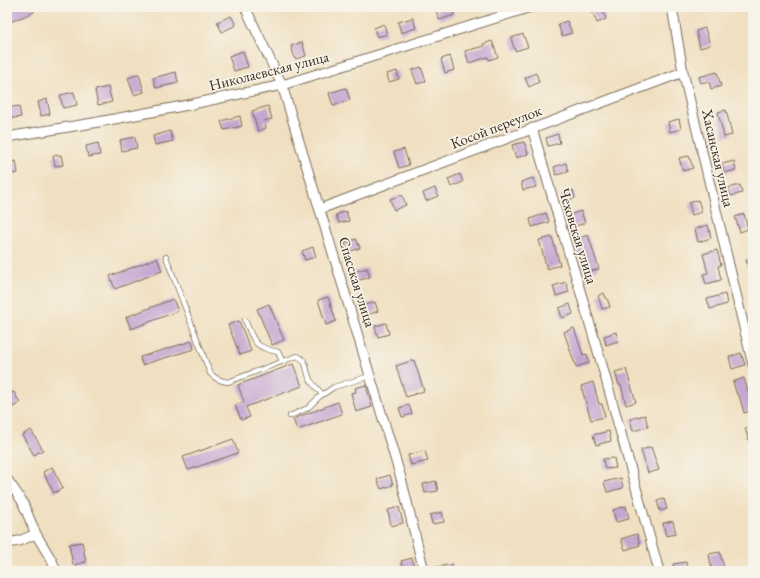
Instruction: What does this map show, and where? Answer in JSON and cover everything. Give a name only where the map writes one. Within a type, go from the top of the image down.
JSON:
[{"type":"street","name":"Спасская улица","points":[[245,7],[282,85],[401,478],[424,571]]},
{"type":"street","name":"Николаевская улица","points":[[7,137],[180,107],[282,85],[531,7]]},
{"type":"street","name":"Хасанская улица","points":[[672,7],[683,72],[753,365]]},
{"type":"street","name":"Косой переулок","points":[[320,209],[683,72]]},
{"type":"street","name":"Чеховская улица","points":[[532,128],[598,351],[659,571]]},
{"type":"street","points":[[7,479],[22,501],[36,534],[52,561],[56,571]]},
{"type":"street","points":[[7,543],[19,541],[36,534]]},
{"type":"lane","points":[[166,257],[210,373],[214,378],[222,382],[228,382],[298,356],[305,362],[310,380],[322,394]]},
{"type":"lane","points":[[245,320],[254,341],[258,346],[278,352],[282,361]]},
{"type":"lane","points":[[290,416],[308,408],[322,394],[334,387],[370,376]]},
{"type":"building","points":[[7,7],[32,7],[34,12],[10,22]]},
{"type":"building","points":[[452,7],[454,15],[439,20],[436,10]]},
{"type":"building","points":[[601,7],[606,19],[597,23],[592,11]]},
{"type":"building","points":[[231,16],[236,25],[222,32],[217,22]]},
{"type":"building","points":[[413,18],[416,28],[401,33],[398,22]]},
{"type":"building","points":[[567,21],[572,33],[562,36],[558,24]]},
{"type":"building","points":[[384,24],[387,34],[377,37],[374,28]]},
{"type":"building","points":[[705,28],[710,45],[700,48],[696,31]]},
{"type":"building","points":[[523,34],[528,47],[515,51],[511,38]]},
{"type":"building","points":[[492,41],[498,57],[489,60],[488,57],[469,63],[465,51],[484,46],[483,44]]},
{"type":"building","points":[[302,42],[306,56],[295,59],[291,46]]},
{"type":"building","points":[[243,51],[248,67],[234,71],[229,56]]},
{"type":"building","points":[[450,56],[454,70],[445,73],[441,59]]},
{"type":"building","points":[[421,67],[426,81],[417,84],[412,70]]},
{"type":"building","points":[[397,71],[399,79],[389,82],[387,74]]},
{"type":"building","points":[[176,72],[178,83],[156,88],[153,78]]},
{"type":"building","points":[[717,72],[721,86],[711,89],[709,81],[701,83],[699,77]]},
{"type":"building","points":[[536,73],[539,82],[529,87],[525,78]]},
{"type":"building","points":[[139,74],[144,92],[134,95],[128,78]]},
{"type":"building","points":[[108,87],[112,102],[98,105],[95,90]]},
{"type":"building","points":[[346,88],[350,100],[333,106],[329,93]]},
{"type":"building","points":[[74,92],[77,105],[63,108],[60,95]]},
{"type":"building","points":[[47,99],[50,114],[41,116],[38,102]]},
{"type":"building","points":[[19,106],[21,117],[7,119],[7,108]]},
{"type":"building","points":[[268,106],[272,119],[264,121],[266,128],[258,131],[252,111]]},
{"type":"building","points":[[726,110],[732,135],[724,137],[718,112]]},
{"type":"building","points":[[240,116],[242,126],[224,130],[221,121]]},
{"type":"building","points":[[679,119],[681,129],[670,132],[668,122]]},
{"type":"building","points":[[170,131],[173,141],[155,145],[153,136]]},
{"type":"building","points":[[558,134],[560,143],[548,146],[546,138]]},
{"type":"building","points":[[135,137],[137,148],[122,151],[120,140]]},
{"type":"building","points":[[524,142],[528,154],[516,158],[512,145]]},
{"type":"building","points":[[98,143],[100,155],[88,157],[86,146]]},
{"type":"building","points":[[404,149],[409,165],[399,168],[394,152]]},
{"type":"building","points":[[61,155],[63,165],[55,166],[53,156]]},
{"type":"building","points":[[689,156],[693,168],[683,171],[679,158]]},
{"type":"building","points":[[16,161],[18,173],[7,175],[7,163]]},
{"type":"building","points":[[734,161],[736,170],[724,173],[722,164]]},
{"type":"building","points":[[566,163],[568,172],[556,175],[554,167]]},
{"type":"building","points":[[460,174],[463,182],[451,187],[448,179]]},
{"type":"building","points":[[533,178],[536,187],[523,190],[521,182]]},
{"type":"building","points":[[740,185],[742,193],[731,196],[728,188]]},
{"type":"building","points":[[435,188],[438,196],[426,201],[423,193]]},
{"type":"building","points":[[573,190],[575,198],[563,202],[561,194]]},
{"type":"building","points":[[402,195],[406,205],[394,210],[390,199]]},
{"type":"building","points":[[698,200],[702,212],[692,215],[689,203]]},
{"type":"building","points":[[346,211],[349,221],[339,223],[336,215]]},
{"type":"building","points":[[581,211],[585,223],[572,227],[569,215]]},
{"type":"building","points":[[546,213],[549,222],[532,227],[530,219]]},
{"type":"building","points":[[744,214],[748,229],[740,232],[735,217]]},
{"type":"building","points":[[708,225],[711,238],[698,242],[695,229]]},
{"type":"building","points":[[588,235],[599,269],[585,273],[574,240]]},
{"type":"building","points":[[552,237],[560,265],[547,269],[539,240]]},
{"type":"building","points":[[356,239],[360,248],[348,252],[345,243]]},
{"type":"building","points":[[313,247],[316,257],[305,260],[302,251]]},
{"type":"building","points":[[717,250],[721,265],[718,266],[721,280],[706,284],[703,274],[708,273],[703,254]]},
{"type":"building","points":[[157,258],[162,271],[115,289],[110,276]]},
{"type":"building","points":[[753,258],[753,279],[752,279],[746,260]]},
{"type":"building","points":[[367,268],[370,277],[356,281],[354,272]]},
{"type":"building","points":[[566,282],[569,292],[556,296],[553,286]]},
{"type":"building","points":[[604,293],[610,307],[602,309],[598,296]]},
{"type":"building","points":[[725,294],[727,304],[710,309],[707,299]]},
{"type":"building","points":[[328,297],[336,321],[326,325],[318,300]]},
{"type":"building","points":[[173,299],[178,311],[131,329],[126,317]]},
{"type":"building","points":[[375,302],[378,311],[367,315],[364,305]]},
{"type":"building","points":[[269,304],[284,340],[272,345],[257,309]]},
{"type":"building","points":[[570,304],[573,314],[562,318],[559,308]]},
{"type":"building","points":[[239,321],[251,351],[240,355],[228,325]]},
{"type":"building","points":[[386,323],[389,334],[378,337],[375,326]]},
{"type":"building","points":[[574,328],[583,355],[587,354],[589,363],[576,367],[564,332]]},
{"type":"building","points":[[616,332],[618,341],[606,345],[604,336]]},
{"type":"building","points":[[192,341],[194,349],[142,365],[140,357]]},
{"type":"building","points":[[741,353],[745,365],[732,369],[729,357]]},
{"type":"building","points":[[414,360],[424,391],[406,397],[396,366]]},
{"type":"building","points":[[293,364],[302,386],[246,407],[250,417],[241,420],[235,405],[244,402],[238,385]]},
{"type":"building","points":[[626,369],[636,402],[626,405],[621,385],[619,385],[615,372]]},
{"type":"building","points":[[744,378],[751,402],[753,401],[753,410],[744,413],[739,395],[737,395],[733,382]]},
{"type":"building","points":[[593,382],[599,404],[602,404],[605,417],[591,420],[581,386]]},
{"type":"building","points":[[366,385],[372,407],[356,412],[351,393],[356,392],[355,388]]},
{"type":"building","points":[[14,392],[20,403],[11,408],[7,400],[7,396]]},
{"type":"building","points":[[338,402],[342,414],[297,430],[293,419]]},
{"type":"building","points":[[409,405],[412,414],[402,417],[399,408]]},
{"type":"building","points":[[645,415],[648,427],[633,431],[630,419]]},
{"type":"building","points":[[753,426],[753,448],[751,448],[745,428]]},
{"type":"building","points":[[31,430],[43,450],[34,455],[22,435]]},
{"type":"building","points":[[609,431],[611,441],[596,445],[593,435]]},
{"type":"building","points":[[233,439],[238,453],[188,470],[183,457]]},
{"type":"building","points":[[651,447],[659,470],[648,473],[641,450]]},
{"type":"building","points":[[425,451],[428,461],[411,465],[408,455]]},
{"type":"building","points":[[614,458],[616,468],[605,469],[603,459]]},
{"type":"building","points":[[52,467],[63,488],[54,493],[43,472]]},
{"type":"building","points":[[390,475],[393,485],[381,489],[377,479]]},
{"type":"building","points":[[621,478],[623,488],[607,492],[604,482]]},
{"type":"building","points":[[436,481],[438,491],[425,493],[423,484]]},
{"type":"building","points":[[664,499],[667,509],[660,511],[657,501]]},
{"type":"building","points":[[626,506],[629,519],[616,522],[613,510]]},
{"type":"building","points":[[399,507],[403,523],[391,526],[388,510]]},
{"type":"building","points":[[442,512],[444,522],[432,524],[430,515]]},
{"type":"building","points":[[673,521],[676,534],[666,536],[663,523]]},
{"type":"building","points":[[637,534],[640,545],[625,550],[621,539]]},
{"type":"building","points":[[82,542],[86,562],[73,565],[69,544]]},
{"type":"building","points":[[720,552],[724,568],[712,571],[709,554]]},
{"type":"building","points":[[412,558],[415,571],[404,571],[401,561]]},
{"type":"building","points":[[686,562],[687,571],[674,571],[673,564]]},
{"type":"building","points":[[452,564],[453,571],[432,571],[432,568]]}]
